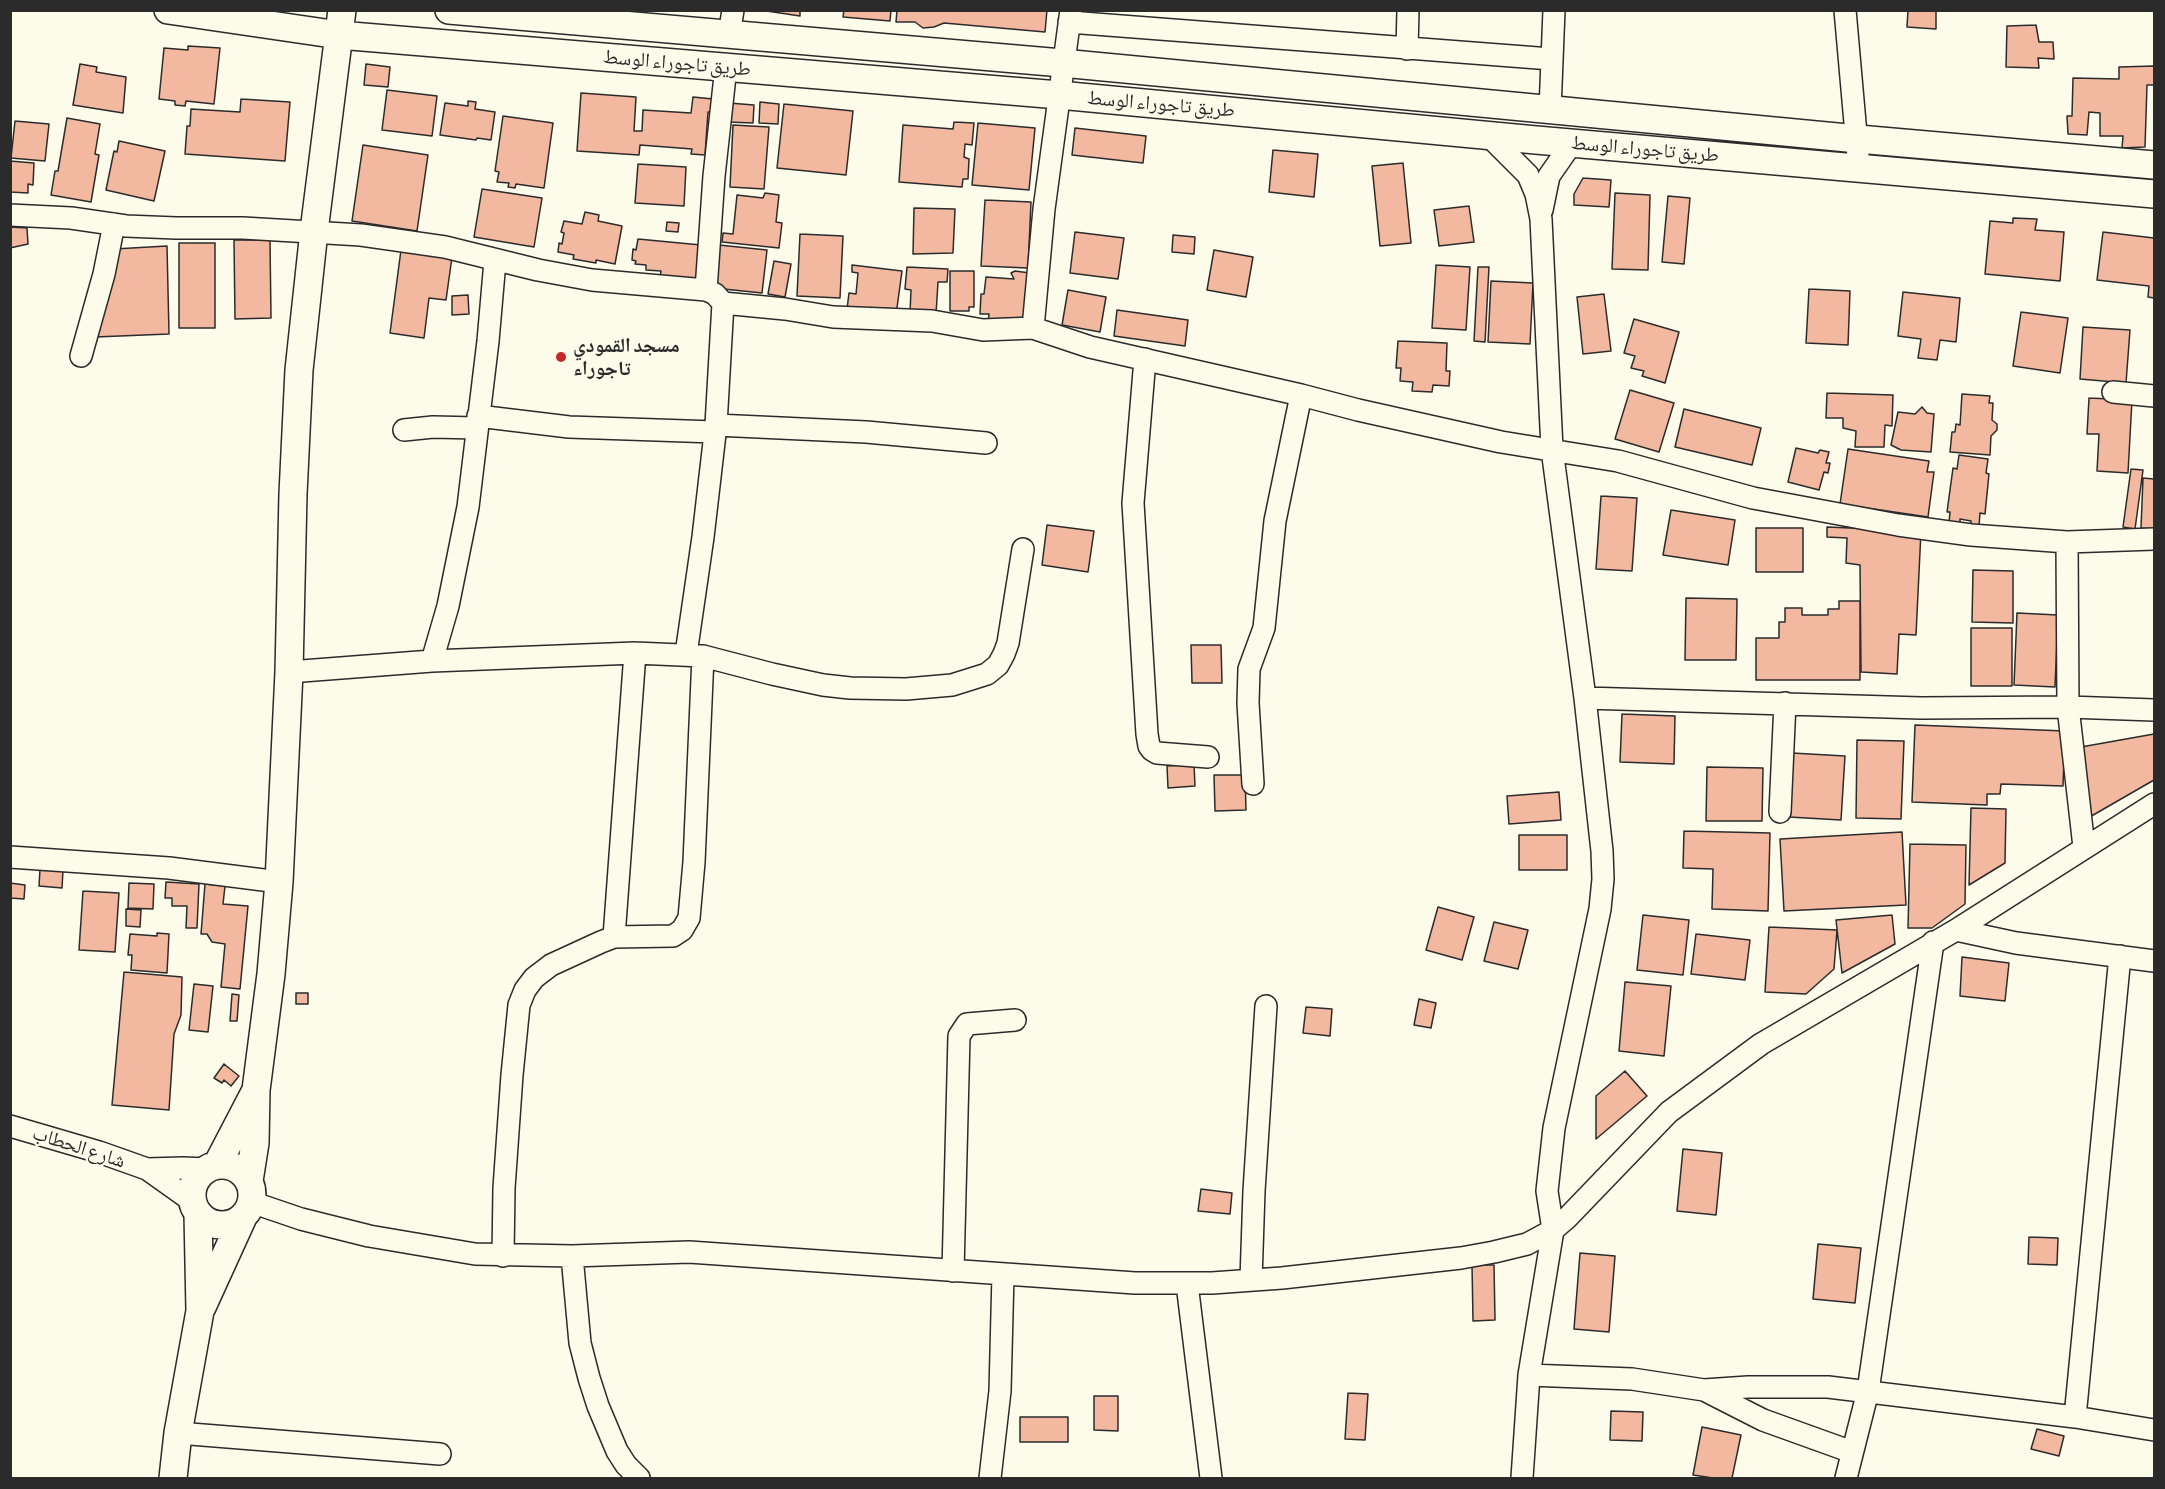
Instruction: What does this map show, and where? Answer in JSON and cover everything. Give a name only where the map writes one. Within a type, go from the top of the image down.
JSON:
[{"type":"main road","name":"طريق تاجوراء الوسط","points":[[168,10],[340,23],[726,67],[2154,194]]},
{"type":"main road","points":[[449,10],[731,23],[1062,63],[1858,140],[2154,165]]},
{"type":"main road","points":[[200,1311],[248,1200],[255,1143],[256,1090],[271,974],[279,882],[289,672],[298,380],[340,23]]},
{"type":"main road","points":[[211,1167],[256,1090]]},
{"type":"main road","points":[[173,1479],[178,1433],[200,1311],[195,1207],[194,1183],[198,1175],[211,1167],[227,1165],[244,1173],[248,1200],[232,1223],[219,1225],[207,1222],[195,1207]]},
{"type":"street","points":[[1407,49],[1408,10]]},
{"type":"street","points":[[1550,110],[1554,10]]},
{"type":"street","points":[[1845,10],[1859,168]]},
{"type":"street","points":[[1033,328],[1044,209],[1070,16],[1152,19],[1407,49],[1551,59]]},
{"type":"street","points":[[706,290],[714,176],[726,67]]},
{"type":"street","points":[[1488,135],[1528,175],[1536,194],[1541,219],[1552,449],[1598,802],[1603,879],[1600,909],[1554,1128],[1547,1191],[1553,1230],[1529,1375],[1522,1479]]},
{"type":"street","points":[[1541,219],[1549,176],[1572,143]]},
{"type":"street","points":[[10,215],[176,228],[314,231],[402,240],[445,247],[495,261],[592,280],[706,290],[715,294],[723,303],[785,309],[833,317],[932,321],[983,330],[1033,328],[1090,347],[1501,442],[1618,461],[1754,498],[1813,510],[1971,535],[2067,542],[2154,539]]},
{"type":"street","points":[[81,356],[104,274],[114,224]]},
{"type":"street","points":[[432,661],[448,606],[466,515],[488,341],[495,261]]},
{"type":"street","points":[[502,1256],[504,1188],[519,1005],[525,990],[534,978],[551,965],[614,937],[673,936],[682,930],[689,918],[694,862],[695,655],[703,537],[715,428],[723,303]]},
{"type":"street","points":[[1145,359],[1133,503],[1147,734],[1149,746],[1157,753],[1208,757]]},
{"type":"street","points":[[2113,392],[2154,396]]},
{"type":"street","points":[[1254,784],[1248,703],[1249,669],[1264,628],[1275,521],[1301,395]]},
{"type":"street","points":[[404,430],[477,422],[569,427],[866,432],[986,443]]},
{"type":"street","points":[[2067,542],[2068,707],[2084,847]]},
{"type":"street","points":[[289,672],[432,661],[635,652],[695,655],[823,685],[850,688],[930,688],[972,680],[992,669],[1004,654],[1008,643],[1023,549]]},
{"type":"street","points":[[614,937],[635,652]]},
{"type":"street","points":[[1585,698],[1921,708],[2068,707],[2154,710]]},
{"type":"street","points":[[1780,812],[1785,703]]},
{"type":"street","points":[[248,1200],[301,1219],[369,1236],[428,1248],[502,1256],[572,1257],[689,1252],[1135,1283],[1187,1284],[1251,1280],[1472,1256],[1527,1244],[1553,1230],[1651,1130],[1690,1095],[1761,1044],[1956,930],[2154,804]]},
{"type":"street","points":[[10,857],[169,868],[279,882]]},
{"type":"street","points":[[1956,930],[2016,943],[2154,961]]},
{"type":"street","points":[[1846,1479],[1868,1391],[1933,942]]},
{"type":"street","points":[[2075,1416],[2120,956]]},
{"type":"street","points":[[1251,1280],[1254,1191],[1266,1006]]},
{"type":"street","points":[[953,1271],[959,1036],[967,1024],[1015,1020]]},
{"type":"street","name":"شارع الحطاب","points":[[11,1132],[99,1152],[147,1169],[195,1207]]},
{"type":"street","name":"شارع الحطاب","points":[[147,1169],[211,1167]]},
{"type":"street","points":[[572,1257],[580,1343],[589,1378],[617,1451],[639,1479]]},
{"type":"street","points":[[990,1479],[1000,1391],[1003,1274]]},
{"type":"street","points":[[1187,1284],[1211,1479]]},
{"type":"street","points":[[1529,1375],[1632,1378],[1704,1390],[1797,1386],[1868,1391],[2075,1416],[2154,1430]]},
{"type":"street","points":[[1704,1390],[1763,1420],[1852,1452]]},
{"type":"street","points":[[178,1433],[440,1454]]},
{"type":"building","points":[[760,10],[800,10],[800,16]]},
{"type":"building","points":[[844,10],[891,10],[890,21],[843,17]]},
{"type":"building","points":[[897,10],[1047,10],[1045,32],[944,23],[923,28],[915,22],[896,22]]},
{"type":"building","points":[[1908,10],[1936,10],[1936,29],[1907,27]]},
{"type":"building","points":[[2036,25],[2039,42],[2053,42],[2054,59],[2038,58],[2039,68],[2006,67],[2007,26]]},
{"type":"building","points":[[188,46],[220,48],[214,104],[186,101],[185,106],[175,105],[175,101],[159,99],[164,48],[188,50]]},
{"type":"building","points":[[80,64],[97,67],[96,72],[126,77],[123,113],[73,105]]},
{"type":"building","points":[[366,64],[390,67],[388,87],[364,85]]},
{"type":"building","points":[[2154,66],[2154,85],[2147,85],[2145,147],[2122,148],[2123,136],[2100,136],[2100,113],[2089,112],[2087,135],[2068,134],[2067,116],[2072,116],[2073,78],[2119,79],[2119,67]]},
{"type":"building","points":[[387,90],[437,96],[432,136],[382,130]]},
{"type":"building","points":[[581,93],[636,97],[634,131],[642,131],[643,110],[691,113],[693,97],[713,99],[712,112],[708,112],[705,155],[691,154],[692,149],[640,145],[639,155],[577,151]]},
{"type":"building","points":[[241,99],[290,102],[285,161],[185,154],[191,109],[240,112]]},
{"type":"building","points":[[468,101],[476,102],[475,109],[495,112],[491,140],[440,135],[445,103],[468,106]]},
{"type":"building","points":[[760,102],[779,104],[778,124],[759,123]]},
{"type":"building","points":[[729,103],[754,105],[753,123],[728,122]]},
{"type":"building","points":[[784,104],[853,111],[846,175],[777,168]]},
{"type":"building","points":[[503,116],[553,123],[544,188],[516,184],[515,188],[508,187],[509,183],[497,182],[499,172],[495,171]]},
{"type":"building","points":[[67,118],[100,124],[95,154],[99,155],[91,202],[51,195],[55,171],[58,171]]},
{"type":"building","points":[[15,121],[49,124],[45,161],[11,158]]},
{"type":"building","points":[[954,122],[974,123],[972,145],[965,144],[964,157],[969,159],[968,179],[963,179],[962,187],[899,182],[903,125],[953,129]]},
{"type":"building","points":[[978,123],[1035,128],[1029,190],[972,185]]},
{"type":"building","points":[[733,125],[769,127],[764,189],[730,187]]},
{"type":"building","points":[[1075,128],[1146,136],[1143,163],[1072,155]]},
{"type":"building","points":[[119,141],[165,151],[154,201],[106,190],[114,151],[117,152]]},
{"type":"building","points":[[363,145],[428,155],[417,231],[352,221]]},
{"type":"building","points":[[1273,150],[1318,154],[1314,197],[1269,192]]},
{"type":"building","points":[[10,161],[34,163],[33,185],[28,184],[28,193],[10,192]]},
{"type":"building","points":[[1403,163],[1411,243],[1380,246],[1372,166]]},
{"type":"building","points":[[638,164],[686,167],[684,206],[635,203]]},
{"type":"building","points":[[1583,178],[1611,180],[1609,207],[1574,205],[1574,194]]},
{"type":"building","points":[[482,189],[542,198],[534,247],[474,237]]},
{"type":"building","points":[[765,193],[779,195],[776,222],[782,223],[779,248],[722,242],[723,233],[733,234],[737,195],[763,198]]},
{"type":"building","points":[[1615,193],[1650,195],[1648,270],[1612,269]]},
{"type":"building","points":[[1668,196],[1690,198],[1684,264],[1662,262]]},
{"type":"building","points":[[985,200],[1031,202],[1028,268],[981,266]]},
{"type":"building","points":[[1469,206],[1474,242],[1439,246],[1434,210]]},
{"type":"building","points":[[914,208],[955,209],[953,253],[913,254]]},
{"type":"building","points":[[585,212],[599,215],[598,221],[622,226],[615,264],[573,259],[574,255],[558,252],[559,243],[562,244],[564,233],[561,232],[564,221],[582,224]]},
{"type":"building","points":[[2013,218],[2037,219],[2035,230],[2064,232],[2060,281],[1985,274],[1990,221],[2013,223]]},
{"type":"building","points":[[667,222],[679,223],[678,232],[666,231]]},
{"type":"building","points":[[10,227],[27,228],[28,244],[10,248]]},
{"type":"building","points":[[1075,232],[1124,238],[1118,279],[1070,273]]},
{"type":"building","points":[[2103,232],[2154,238],[2154,298],[2148,297],[2149,286],[2097,280]]},
{"type":"building","points":[[800,234],[843,236],[840,298],[797,296]]},
{"type":"building","points":[[1173,235],[1195,237],[1194,254],[1172,252]]},
{"type":"building","points":[[638,239],[701,245],[697,281],[660,277],[661,271],[646,270],[646,265],[635,264],[636,261],[632,260],[633,249],[636,250]]},
{"type":"building","points":[[234,240],[270,240],[271,318],[235,319]]},
{"type":"building","points":[[179,243],[215,243],[215,328],[179,328]]},
{"type":"building","points":[[719,245],[767,250],[762,293],[714,288]]},
{"type":"building","points":[[167,246],[169,334],[95,337],[114,249]]},
{"type":"building","points":[[401,250],[452,257],[446,300],[429,298],[424,338],[390,333]]},
{"type":"building","points":[[1214,250],[1253,257],[1246,297],[1207,290]]},
{"type":"building","points":[[774,261],[791,264],[785,297],[768,294]]},
{"type":"building","points":[[852,265],[902,271],[896,315],[847,309],[849,293],[856,294],[858,273],[852,272]]},
{"type":"building","points":[[1436,265],[1470,267],[1466,330],[1432,328]]},
{"type":"building","points":[[907,267],[948,269],[947,282],[938,282],[936,314],[910,313],[911,290],[905,289]]},
{"type":"building","points":[[1478,267],[1489,267],[1485,342],[1474,341]]},
{"type":"building","points":[[950,271],[974,271],[974,307],[969,307],[969,311],[950,311]]},
{"type":"building","points":[[1015,271],[1030,273],[1026,326],[988,323],[989,314],[980,314],[981,294],[984,294],[986,277],[1014,279],[1011,273]]},
{"type":"building","points":[[1491,281],[1533,283],[1530,344],[1488,342]]},
{"type":"building","points":[[1809,289],[1850,291],[1848,345],[1806,343]]},
{"type":"building","points":[[1068,290],[1106,297],[1100,332],[1062,325]]},
{"type":"building","points":[[1903,292],[1960,298],[1956,342],[1940,340],[1937,360],[1918,358],[1921,339],[1898,336]]},
{"type":"building","points":[[1604,294],[1611,351],[1583,354],[1577,297]]},
{"type":"building","points":[[468,295],[469,314],[452,315],[452,296]]},
{"type":"building","points":[[1117,310],[1188,320],[1185,346],[1114,336]]},
{"type":"building","points":[[2021,312],[2068,318],[2060,373],[2013,366]]},
{"type":"building","points":[[1634,319],[1679,332],[1665,383],[1642,376],[1644,371],[1631,368],[1635,356],[1624,353]]},
{"type":"building","points":[[2083,327],[2130,330],[2126,383],[2080,379]]},
{"type":"building","points":[[1398,341],[1447,343],[1446,371],[1450,371],[1449,386],[1433,385],[1432,392],[1412,391],[1413,382],[1400,381],[1401,368],[1396,368]]},
{"type":"building","points":[[1630,390],[1674,403],[1659,452],[1615,439]]},
{"type":"building","points":[[1827,393],[1893,395],[1892,426],[1885,425],[1884,447],[1855,447],[1856,431],[1843,428],[1843,418],[1826,418]]},
{"type":"building","points":[[1962,394],[1990,396],[1989,403],[1993,403],[1992,420],[1997,424],[1997,430],[1991,436],[1990,455],[1950,452],[1952,432],[1955,432],[1956,424],[1960,425]]},
{"type":"building","points":[[2089,398],[2132,400],[2128,473],[2097,471],[2099,434],[2087,434]]},
{"type":"building","points":[[1922,407],[1927,413],[1934,414],[1931,452],[1901,450],[1891,445],[1898,412],[1915,414]]},
{"type":"building","points":[[1684,409],[1761,428],[1752,465],[1675,447]]},
{"type":"building","points":[[1796,448],[1818,453],[1820,450],[1829,452],[1826,463],[1830,463],[1828,473],[1824,472],[1819,490],[1788,482]]},
{"type":"building","points":[[1848,449],[1929,461],[1927,472],[1934,472],[1928,517],[1840,504]]},
{"type":"building","points":[[1959,455],[1988,459],[1986,473],[1989,474],[1985,514],[1980,513],[1979,526],[1971,525],[1971,521],[1960,519],[1960,524],[1949,523],[1950,512],[1947,512],[1953,468],[1957,469]]},
{"type":"building","points":[[2131,469],[2143,470],[2135,529],[2123,527]]},
{"type":"building","points":[[2143,478],[2154,479],[2154,529],[2141,528]]},
{"type":"building","points":[[1601,496],[1637,498],[1632,571],[1596,569]]},
{"type":"building","points":[[1671,510],[1735,520],[1728,565],[1663,555]]},
{"type":"building","points":[[1047,525],[1094,531],[1088,572],[1042,565]]},
{"type":"building","points":[[1827,527],[1921,531],[1916,635],[1899,634],[1897,674],[1861,672],[1860,565],[1846,563],[1847,538],[1827,537]]},
{"type":"building","points":[[1756,528],[1803,528],[1803,572],[1756,572]]},
{"type":"building","points":[[1973,570],[2013,571],[2013,623],[1972,622]]},
{"type":"building","points":[[1686,598],[1737,599],[1736,660],[1685,660]]},
{"type":"building","points":[[1839,601],[1860,601],[1860,680],[1756,680],[1756,638],[1779,638],[1779,622],[1785,622],[1785,608],[1802,608],[1802,615],[1828,615],[1828,609],[1839,609]]},
{"type":"building","points":[[2017,613],[2058,615],[2055,687],[2014,685]]},
{"type":"building","points":[[1971,628],[2012,628],[2012,686],[1971,686]]},
{"type":"building","points":[[1191,645],[1221,645],[1222,683],[1192,683]]},
{"type":"building","points":[[1622,714],[1675,716],[1674,764],[1620,762]]},
{"type":"building","points":[[1915,725],[2065,731],[2063,786],[2001,784],[2000,794],[1987,794],[1987,805],[1912,802]]},
{"type":"building","points":[[2154,734],[2154,780],[2088,818],[2081,747]]},
{"type":"building","points":[[1857,740],[1904,741],[1901,819],[1856,818]]},
{"type":"building","points":[[1792,753],[1845,756],[1841,820],[1789,817]]},
{"type":"building","points":[[1194,764],[1195,786],[1168,788],[1167,766]]},
{"type":"building","points":[[1707,767],[1763,768],[1762,821],[1706,821]]},
{"type":"building","points":[[1214,775],[1245,775],[1246,810],[1215,811]]},
{"type":"building","points":[[1559,792],[1561,820],[1509,824],[1507,796]]},
{"type":"building","points":[[1971,808],[2006,809],[2005,863],[1969,885]]},
{"type":"building","points":[[1684,831],[1770,833],[1768,911],[1712,909],[1713,869],[1683,868]]},
{"type":"building","points":[[1902,832],[1906,905],[1784,911],[1780,839]]},
{"type":"building","points":[[1519,835],[1567,835],[1567,870],[1519,870]]},
{"type":"building","points":[[1910,844],[1966,845],[1965,904],[1932,928],[1908,928]]},
{"type":"building","points":[[40,869],[63,870],[62,888],[39,886]]},
{"type":"building","points":[[166,882],[199,884],[197,928],[186,928],[187,906],[172,906],[172,898],[165,898]]},
{"type":"building","points":[[10,883],[25,885],[24,899],[10,898]]},
{"type":"building","points":[[129,883],[154,884],[153,909],[128,908]]},
{"type":"building","points":[[205,884],[225,886],[223,904],[248,906],[240,989],[221,987],[225,944],[212,942],[207,934],[201,934]]},
{"type":"building","points":[[83,891],[119,893],[115,952],[79,950]]},
{"type":"building","points":[[1438,907],[1474,917],[1462,960],[1426,950]]},
{"type":"building","points":[[126,909],[141,910],[140,927],[126,926]]},
{"type":"building","points":[[1643,915],[1689,920],[1683,975],[1637,970]]},
{"type":"building","points":[[1892,915],[1895,944],[1842,973],[1836,920]]},
{"type":"building","points":[[1494,922],[1528,930],[1518,969],[1484,961]]},
{"type":"building","points":[[1769,927],[1837,930],[1834,969],[1806,994],[1765,992]]},
{"type":"building","points":[[157,933],[169,934],[167,973],[131,970],[132,955],[128,955],[130,934],[157,936]]},
{"type":"building","points":[[1696,934],[1750,940],[1745,980],[1691,974]]},
{"type":"building","points":[[1962,957],[2009,963],[2005,1001],[1960,996]]},
{"type":"building","points":[[124,972],[182,977],[181,1015],[174,1034],[169,1110],[112,1105]]},
{"type":"building","points":[[1625,982],[1671,986],[1664,1056],[1619,1051]]},
{"type":"building","points":[[194,984],[213,986],[208,1032],[189,1030]]},
{"type":"building","points":[[296,993],[308,993],[308,1004],[296,1004]]},
{"type":"building","points":[[232,994],[239,995],[237,1021],[230,1021]]},
{"type":"building","points":[[1419,999],[1436,1003],[1431,1028],[1414,1025]]},
{"type":"building","points":[[1306,1007],[1332,1009],[1330,1036],[1303,1033]]},
{"type":"building","points":[[224,1064],[239,1076],[231,1086],[224,1080],[222,1083],[214,1078]]},
{"type":"building","points":[[1625,1071],[1647,1096],[1596,1139],[1596,1096]]},
{"type":"building","points":[[1683,1149],[1722,1153],[1716,1215],[1677,1211]]},
{"type":"building","points":[[1201,1189],[1232,1193],[1230,1214],[1198,1211]]},
{"type":"building","points":[[2029,1237],[2058,1238],[2057,1265],[2028,1264]]},
{"type":"building","points":[[1818,1244],[1861,1248],[1855,1303],[1813,1299]]},
{"type":"building","points":[[1580,1253],[1615,1256],[1609,1332],[1574,1329]]},
{"type":"building","points":[[1472,1265],[1494,1265],[1495,1320],[1473,1321]]},
{"type":"building","points":[[1348,1393],[1368,1394],[1365,1440],[1345,1439]]},
{"type":"building","points":[[1094,1396],[1118,1396],[1118,1431],[1094,1430]]},
{"type":"building","points":[[1611,1411],[1643,1412],[1642,1441],[1610,1440]]},
{"type":"building","points":[[1020,1417],[1068,1417],[1068,1442],[1020,1442]]},
{"type":"building","points":[[1702,1427],[1741,1435],[1732,1478],[1693,1475]]},
{"type":"building","points":[[2037,1429],[2064,1436],[2059,1456],[2031,1449]]},
{"type":"place","name":"مسجد القمودي تاجوراء","points":[[561,357]]}]
